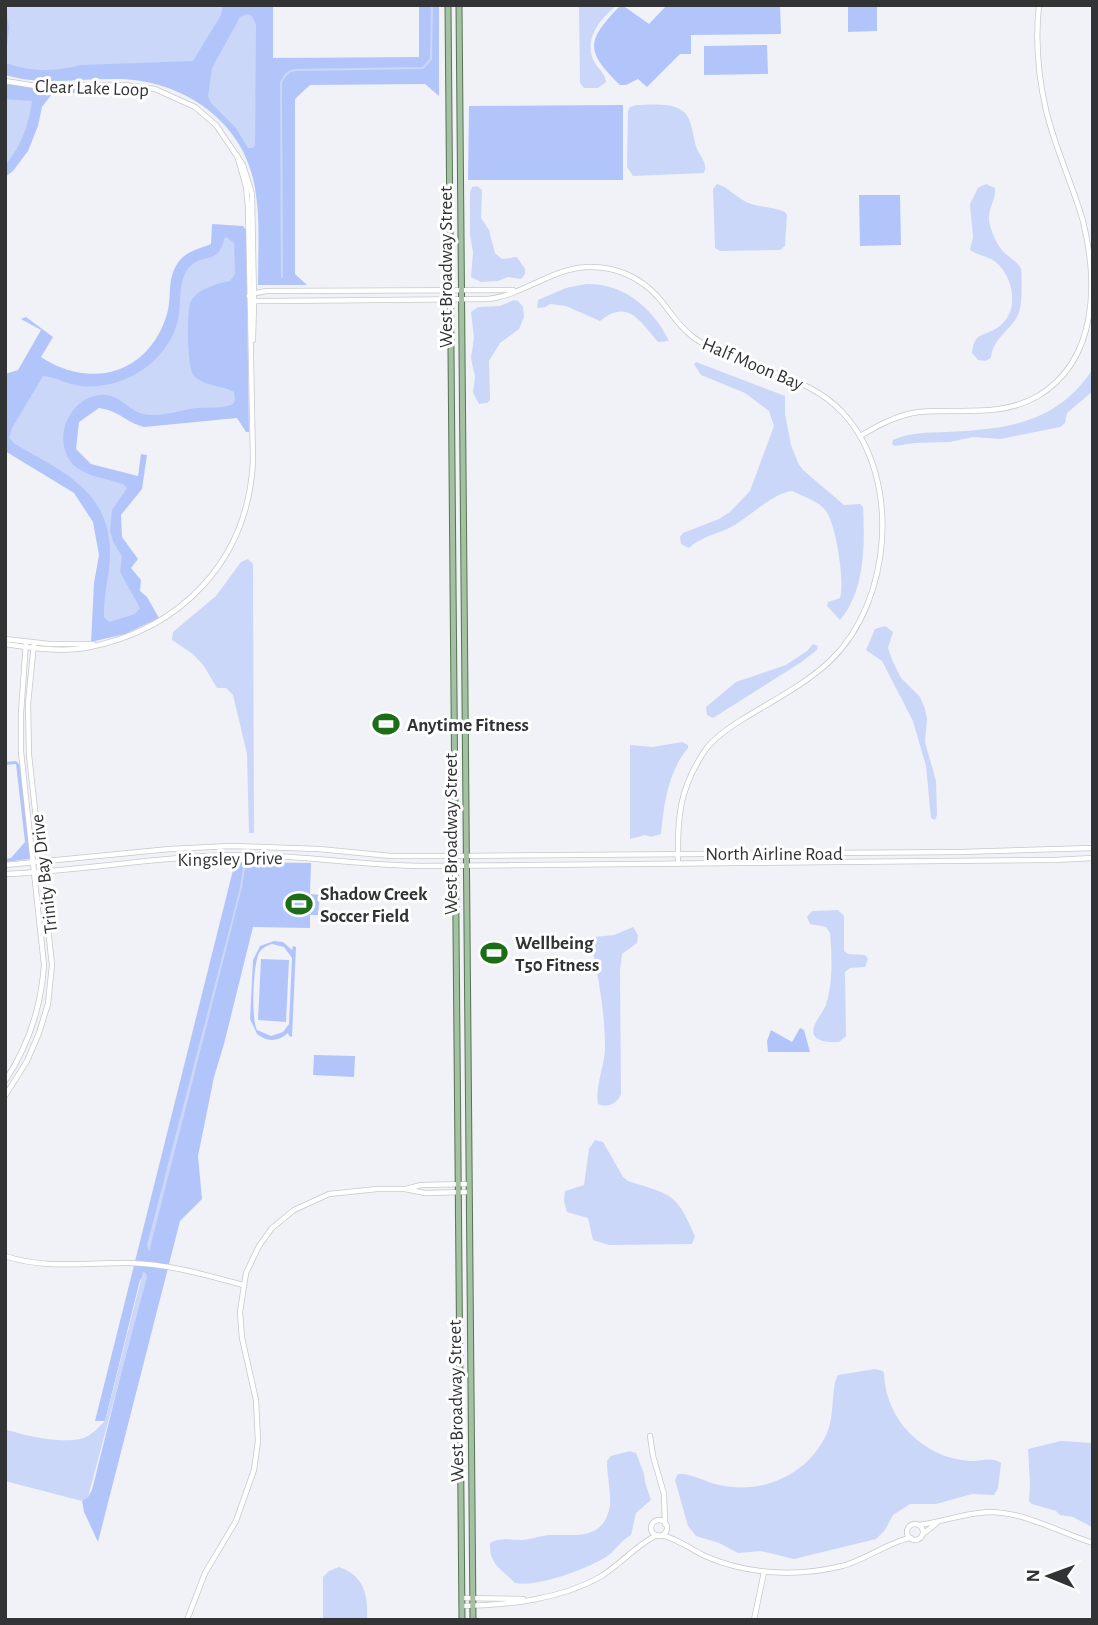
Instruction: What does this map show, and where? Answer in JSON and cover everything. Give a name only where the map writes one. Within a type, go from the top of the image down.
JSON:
[{"type":"main road","name":"West Broadway Street","points":[[448,5],[462,1606]]},
{"type":"main road","name":"West Broadway Street","points":[[459,5],[473,1620]]},
{"type":"main road","points":[[450,239],[457,235],[461,210]]},
{"type":"main road","points":[[456,906],[460,932],[466,935]]},
{"type":"main road","points":[[462,1606],[462,1620]]},
{"type":"street","points":[[860,436],[885,422],[917,413],[989,411],[1018,405],[1055,383],[1073,364],[1082,349],[1091,315],[1091,262],[1083,219],[1059,156],[1044,103],[1037,51],[1039,5]]},
{"type":"street","name":"Clear Lake Loop","points":[[5,81],[37,86],[125,85],[155,89],[195,107],[216,125],[237,155],[247,175],[252,194],[253,461],[246,510],[230,547],[211,576],[186,603],[144,630],[74,649],[34,645]]},
{"type":"street","name":"Half Moon Bay","points":[[254,301],[495,298],[585,267],[606,268],[629,275],[650,289],[678,323],[705,345],[794,380],[816,391],[843,413],[860,436],[875,471],[881,503],[878,571],[868,606],[852,636],[830,662],[729,728],[709,746],[691,772],[681,798],[678,864]]},
{"type":"street","name":"Half Moon Bay","points":[[252,295],[266,291],[517,289]]},
{"type":"street","points":[[410,291],[410,300]]},
{"type":"street","name":"Clear Lake Loop","points":[[252,295],[252,344]]},
{"type":"street","points":[[5,642],[34,645]]},
{"type":"street","name":"Trinity Bay Drive","points":[[5,1081],[36,1020],[43,984],[44,951],[20,728],[26,645]]},
{"type":"street","name":"Trinity Bay Drive","points":[[5,1096],[33,1048],[45,1017],[52,965],[29,755],[28,704],[34,645]]},
{"type":"street","points":[[231,846],[231,855]]},
{"type":"street","name":"Kingsley Drive","points":[[5,865],[170,849],[231,846],[319,849],[391,856],[456,856]]},
{"type":"street","name":"North Airline Road","points":[[456,856],[960,852],[1093,848]]},
{"type":"street","points":[[170,849],[171,859]]},
{"type":"street","points":[[318,858],[319,849]]},
{"type":"street","points":[[592,854],[592,864]]},
{"type":"street","name":"Kingsley Drive","points":[[5,874],[231,855],[318,858],[380,865],[456,865]]},
{"type":"street","name":"North Airline Road","points":[[456,865],[1093,858]]},
{"type":"street","points":[[187,1620],[205,1573],[236,1521],[254,1470],[258,1425],[256,1395],[241,1331],[240,1312],[243,1285],[259,1246],[272,1228],[294,1210],[317,1198],[341,1192],[468,1184]]},
{"type":"street","points":[[405,1189],[425,1193],[468,1192]]},
{"type":"street","points":[[5,1256],[41,1265],[147,1264],[243,1285]]},
{"type":"street","points":[[462,1606],[500,1605],[563,1592],[598,1578],[644,1543],[659,1535],[666,1526],[662,1486],[650,1436]]},
{"type":"street","points":[[644,1543],[664,1506]]},
{"type":"street","points":[[895,1543],[914,1524],[971,1514],[1006,1514],[1023,1517],[1093,1543]]},
{"type":"street","points":[[657,1520],[666,1526],[677,1541]]},
{"type":"street","points":[[651,1530],[707,1557],[764,1572],[813,1572],[858,1562],[895,1543],[911,1538],[918,1539],[940,1520]]},
{"type":"street","points":[[919,1525],[923,1534]]},
{"type":"street","points":[[908,1529],[911,1538]]},
{"type":"street","points":[[754,1620],[764,1572]]},
{"type":"street","points":[[462,1598],[527,1600]]},
{"type":"shaded area","points":[[5,5],[273,5],[273,58],[419,57],[419,5],[439,5],[439,96],[425,84],[310,85],[295,99],[295,274],[307,285],[258,285],[258,218],[253,178],[234,136],[219,119],[182,94],[139,81],[47,81],[5,75]]},
{"type":"shaded area","points":[[6,5],[223,5],[221,15],[193,61],[80,65],[43,70],[5,63],[9,28]]},
{"type":"shaded area","points":[[579,5],[617,5],[599,23],[592,38],[592,54],[606,82],[598,88],[584,88],[580,83]]},
{"type":"shaded area","points":[[667,5],[780,5],[781,34],[691,35],[691,54],[680,54],[647,87],[638,79],[620,85],[600,63],[596,54],[594,46],[600,29],[619,7],[625,7],[649,24]]},
{"type":"shaded area","points":[[848,5],[877,5],[877,31],[848,32]]},
{"type":"shaded area","points":[[247,14],[252,16],[256,25],[253,148],[248,148],[236,128],[211,103],[208,96],[212,68],[240,17]]},
{"type":"shaded area","points":[[767,45],[768,74],[704,75],[704,46]]},
{"type":"shaded area","points":[[5,84],[49,90],[81,89],[80,93],[52,94],[42,107],[28,151],[5,177]]},
{"type":"shaded area","points":[[5,99],[32,101],[23,135],[16,151],[5,165]]},
{"type":"shaded area","points":[[623,105],[623,180],[468,180],[469,106]]},
{"type":"shaded area","points":[[636,105],[672,106],[684,112],[690,121],[697,149],[705,163],[704,173],[633,176],[627,167],[628,111]]},
{"type":"shaded area","points":[[717,184],[746,202],[785,212],[785,246],[780,250],[720,251],[715,248],[713,189]]},
{"type":"shaded area","points":[[986,184],[995,188],[989,216],[991,229],[1000,248],[1021,269],[1022,288],[1018,315],[996,343],[991,358],[985,361],[978,360],[972,353],[973,346],[977,338],[1004,322],[1012,306],[1009,280],[999,265],[970,250],[973,237],[970,204],[978,188]]},
{"type":"shaded area","points":[[477,186],[482,190],[481,218],[489,230],[495,253],[502,259],[517,257],[525,269],[521,279],[508,277],[498,281],[481,282],[471,277],[472,187]]},
{"type":"shaded area","points":[[859,195],[900,195],[901,245],[860,246]]},
{"type":"shaded area","points":[[212,224],[243,226],[246,230],[249,432],[246,432],[237,418],[144,427],[99,408],[79,422],[76,449],[91,464],[138,476],[141,454],[147,455],[142,489],[121,515],[122,537],[138,559],[131,568],[141,580],[140,591],[147,597],[159,618],[125,634],[91,642],[94,583],[99,555],[93,522],[74,493],[5,451],[5,374],[18,370],[41,330],[21,319],[26,317],[53,337],[41,357],[60,367],[79,373],[98,374],[132,363],[147,351],[158,334],[167,314],[176,266],[187,254],[211,244]]},
{"type":"shaded area","points":[[226,237],[234,243],[235,274],[230,281],[203,290],[191,301],[188,339],[194,376],[234,392],[233,404],[150,415],[137,412],[118,399],[100,395],[80,403],[67,420],[63,441],[70,461],[87,473],[123,484],[127,488],[112,510],[110,531],[122,557],[120,572],[140,608],[135,614],[109,622],[104,617],[104,608],[110,553],[108,531],[102,513],[80,485],[15,444],[9,438],[12,428],[43,376],[80,386],[96,386],[126,379],[152,363],[171,339],[177,324],[184,276],[195,263],[217,254]]},
{"type":"shaded area","points":[[586,284],[613,288],[636,300],[655,318],[669,341],[658,342],[639,320],[626,312],[610,314],[600,321],[566,306],[550,304],[537,308],[538,300],[566,288]]},
{"type":"shaded area","points":[[514,300],[523,307],[524,317],[519,329],[500,343],[489,361],[490,400],[479,404],[473,393],[475,377],[471,358],[474,338],[471,312],[478,307],[500,306]]},
{"type":"shaded area","points":[[696,362],[785,396],[785,414],[791,445],[798,463],[844,505],[860,504],[863,507],[864,536],[859,581],[840,620],[827,606],[828,602],[840,598],[840,567],[836,540],[826,511],[810,499],[792,491],[784,493],[736,524],[689,548],[681,544],[680,537],[683,533],[719,519],[730,512],[750,491],[774,426],[769,411],[745,393],[701,375],[694,364]]},
{"type":"shaded area","points":[[1093,369],[1093,391],[1067,413],[1065,423],[1060,427],[1000,439],[973,437],[950,442],[895,446],[892,444],[893,440],[899,437],[912,434],[990,429],[1028,420],[1063,402]]},
{"type":"shaded area","points":[[248,559],[253,564],[254,833],[249,833],[247,754],[233,695],[226,688],[217,688],[193,654],[172,640],[173,632],[216,596],[241,562]]},
{"type":"shaded area","points":[[885,626],[893,632],[888,648],[893,662],[901,678],[920,697],[925,709],[925,742],[936,781],[935,820],[931,818],[926,766],[913,721],[882,661],[866,650],[875,629]]},
{"type":"shaded area","points":[[813,644],[818,646],[817,650],[800,663],[713,718],[707,715],[706,707],[736,682],[786,665]]},
{"type":"shaded area","points":[[682,742],[688,745],[688,748],[671,778],[661,834],[630,839],[630,745],[653,747]]},
{"type":"shaded area","points":[[16,761],[20,765],[30,856],[29,859],[5,862],[5,859],[11,858],[25,842],[16,764],[5,765],[5,762]]},
{"type":"shaded area","points":[[235,862],[311,863],[310,894],[320,895],[318,915],[310,915],[310,928],[253,927],[214,1077],[198,1156],[202,1199],[180,1221],[98,1542],[84,1512],[82,1501],[92,1490],[146,1273],[140,1280],[105,1421],[95,1421]]},
{"type":"shaded area","points":[[244,862],[242,887],[149,1252],[147,1245],[239,892]]},
{"type":"shaded area","points":[[838,910],[844,916],[844,951],[848,954],[865,955],[868,959],[865,967],[850,968],[845,972],[846,1036],[839,1042],[829,1042],[819,1039],[813,1031],[826,1005],[830,988],[830,933],[826,927],[810,924],[807,917],[812,911]]},
{"type":"shaded area","points":[[633,927],[638,935],[637,943],[622,954],[620,970],[621,1094],[615,1103],[602,1105],[598,1104],[597,1098],[605,1049],[604,1022],[591,944],[594,937],[614,935]]},
{"type":"shaded area","points":[[274,941],[283,942],[292,950],[293,946],[296,947],[292,1037],[288,1033],[272,1040],[265,1038],[257,1034],[250,1019],[253,960],[260,946]],"holes":[[[272,944],[284,947],[292,958],[289,1024],[283,1032],[271,1036],[257,1030],[255,1024],[255,969],[263,948]]]},
{"type":"shaded area","points":[[261,959],[289,960],[286,1022],[258,1020]]},
{"type":"shaded area","points":[[800,1028],[804,1030],[810,1052],[768,1052],[767,1041],[771,1030],[792,1042]]},
{"type":"shaded area","points":[[314,1055],[355,1056],[354,1077],[313,1075]]},
{"type":"shaded area","points":[[595,1140],[603,1142],[628,1181],[663,1193],[677,1203],[695,1236],[692,1244],[609,1245],[593,1240],[588,1218],[567,1212],[564,1201],[565,1191],[584,1185],[589,1149]]},
{"type":"shaded area","points":[[143,1272],[147,1277],[88,1497],[82,1501],[5,1481],[5,1429],[35,1437],[70,1440],[88,1436],[105,1421]]},
{"type":"shaded area","points":[[875,1369],[883,1371],[886,1391],[899,1421],[922,1444],[952,1458],[969,1461],[993,1460],[1001,1463],[998,1488],[994,1495],[972,1494],[936,1504],[910,1504],[893,1515],[885,1530],[876,1539],[794,1559],[761,1551],[738,1553],[719,1543],[696,1536],[688,1526],[675,1480],[678,1474],[736,1487],[768,1484],[783,1478],[809,1460],[827,1433],[838,1375]]},
{"type":"shaded area","points":[[1061,1441],[1093,1443],[1092,1527],[1029,1501],[1028,1449]]},
{"type":"shaded area","points":[[630,1451],[636,1453],[651,1500],[636,1513],[631,1535],[610,1554],[591,1565],[564,1575],[524,1584],[515,1583],[497,1566],[490,1550],[490,1543],[494,1541],[587,1534],[602,1525],[610,1505],[607,1461],[611,1456]]},
{"type":"shaded area","points":[[339,1567],[360,1581],[367,1603],[367,1620],[323,1620],[323,1577]]},
{"type":"waterway","points":[[282,277],[283,78],[295,70],[423,68],[431,59],[432,5]]},
{"type":"place","name":"Anytime Fitness","points":[[386,724]]},
{"type":"place","name":"Shadow Creek Soccer Field","points":[[299,904]]},
{"type":"place","name":"Wellbeing T50 Fitness","points":[[494,953]]}]
